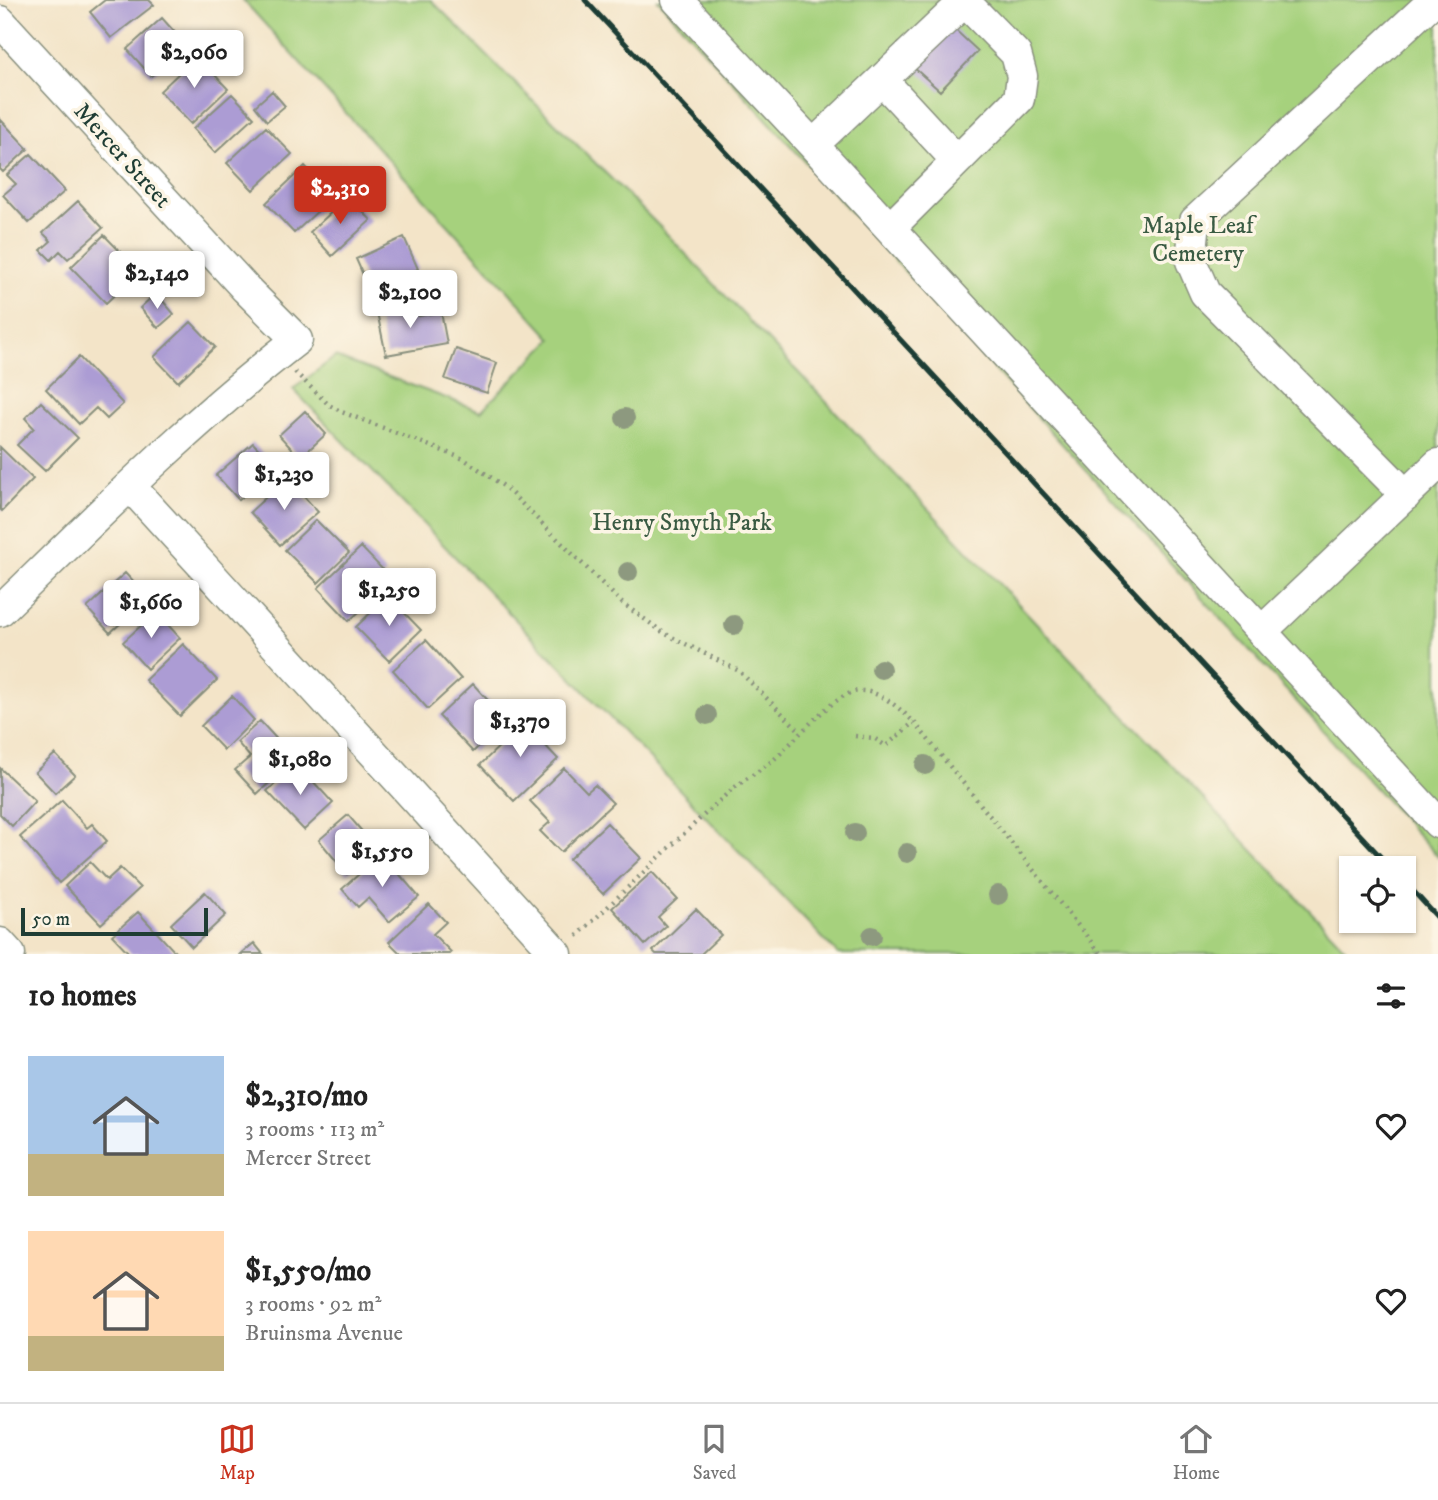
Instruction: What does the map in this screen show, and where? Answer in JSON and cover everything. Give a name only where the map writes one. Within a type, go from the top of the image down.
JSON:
[{"type":"street","points":[[677,0],[1438,823]]},
{"type":"street","points":[[1406,495],[1205,293],[1191,261],[1195,221],[1434,0]]},
{"type":"street","points":[[813,145],[965,1],[1016,54],[1022,76],[1019,99],[890,228]]},
{"type":"street","name":"Mercer Street","points":[[0,21],[246,289],[297,340],[250,377],[130,486],[0,611]]},
{"type":"street","points":[[881,80],[957,161]]},
{"type":"street","points":[[1262,631],[1438,464]]},
{"type":"street","points":[[130,486],[563,949]]},
{"type":"street","points":[[0,943],[10,954]]},
{"type":"path","points":[[276,356],[329,405],[464,458],[505,487],[622,603],[664,633],[738,671],[800,731]]},
{"type":"path","points":[[563,949],[731,790],[774,759],[800,731],[842,698],[858,691],[876,694],[901,709],[914,722],[1101,954]]},
{"type":"path","points":[[855,736],[874,738],[886,746],[914,722]]},
{"type":"green space","name":"Henry Smyth Park","points":[[243,0],[431,0],[661,228],[1351,954],[838,954],[293,389],[335,357],[481,411],[552,339]]},
{"type":"green space","name":"Maple Leaf Cemetery","points":[[658,0],[1438,0],[1438,857],[1429,847]]},
{"type":"building","points":[[105,0],[149,0],[154,5],[111,38],[90,12]]},
{"type":"building","points":[[162,18],[186,45],[151,76],[127,49]]},
{"type":"building","points":[[950,25],[978,51],[940,91],[912,66]]},
{"type":"building","points":[[197,56],[228,89],[191,124],[160,91]]},
{"type":"building","points":[[272,91],[285,106],[267,121],[255,106]]},
{"type":"building","points":[[232,94],[254,117],[215,153],[193,129]]},
{"type":"building","points":[[0,119],[28,149],[3,172],[0,169]]},
{"type":"building","points":[[266,127],[292,154],[253,190],[227,163]]},
{"type":"building","points":[[31,154],[65,191],[29,223],[3,195],[16,184],[7,175]]},
{"type":"building","points":[[305,166],[333,197],[294,233],[266,203]]},
{"type":"building","points":[[348,197],[371,220],[332,256],[310,232]]},
{"type":"building","points":[[78,201],[103,228],[68,259],[60,251],[51,260],[41,250],[51,241],[43,233]]},
{"type":"building","points":[[104,235],[139,271],[106,303],[71,267]]},
{"type":"building","points":[[404,237],[418,269],[387,283],[393,294],[375,302],[356,259]]},
{"type":"building","points":[[156,293],[174,314],[158,328],[140,308]]},
{"type":"building","points":[[417,304],[419,316],[441,312],[447,344],[386,355],[377,312]]},
{"type":"building","points":[[191,322],[215,347],[178,382],[154,357]]},
{"type":"building","points":[[456,349],[497,363],[487,393],[445,379]]},
{"type":"building","points":[[79,357],[123,404],[107,419],[96,408],[79,424],[46,389]]},
{"type":"building","points":[[41,402],[78,438],[45,471],[17,445],[34,428],[25,418]]},
{"type":"building","points":[[305,411],[326,434],[300,458],[279,435]]},
{"type":"building","points":[[253,443],[276,468],[239,500],[216,475]]},
{"type":"building","points":[[0,447],[33,479],[2,511],[0,509]]},
{"type":"building","points":[[287,478],[318,512],[280,545],[250,512]]},
{"type":"building","points":[[316,520],[349,553],[318,583],[285,550]]},
{"type":"building","points":[[361,547],[386,573],[365,593],[372,600],[349,621],[318,588]]},
{"type":"building","points":[[125,573],[148,598],[110,633],[87,608]]},
{"type":"building","points":[[388,596],[421,630],[389,661],[356,627]]},
{"type":"building","points":[[156,612],[180,638],[147,669],[123,642]]},
{"type":"building","points":[[426,640],[461,679],[428,709],[393,670]]},
{"type":"building","points":[[183,644],[217,680],[180,716],[145,680]]},
{"type":"building","points":[[473,684],[506,720],[473,752],[439,716]]},
{"type":"building","points":[[232,696],[254,720],[224,750],[201,726]]},
{"type":"building","points":[[532,715],[547,732],[540,740],[558,759],[514,801],[480,765]]},
{"type":"building","points":[[260,721],[295,759],[257,794],[235,770],[250,757],[237,742]]},
{"type":"building","points":[[55,754],[75,775],[55,793],[35,772]]},
{"type":"building","points":[[297,764],[333,803],[304,830],[267,791]]},
{"type":"building","points":[[0,768],[35,801],[12,826],[0,814]]},
{"type":"building","points":[[564,768],[587,792],[595,785],[613,803],[561,852],[540,831],[550,822],[530,801]]},
{"type":"building","points":[[62,800],[87,828],[92,824],[107,841],[59,883],[20,837]]},
{"type":"building","points":[[348,815],[377,849],[347,874],[319,840]]},
{"type":"building","points":[[607,823],[641,858],[603,894],[569,859]]},
{"type":"building","points":[[382,854],[419,897],[389,922],[368,898],[358,907],[342,889]]},
{"type":"building","points":[[90,862],[107,880],[120,868],[140,888],[101,924],[65,886]]},
{"type":"building","points":[[652,872],[677,899],[658,917],[666,926],[645,945],[612,908]]},
{"type":"building","points":[[205,892],[226,915],[192,947],[171,924]]},
{"type":"building","points":[[429,904],[446,922],[433,934],[451,952],[401,954],[389,942]]},
{"type":"building","points":[[696,909],[721,935],[701,954],[656,954],[653,951]]},
{"type":"building","points":[[138,912],[175,952],[130,954],[112,935]]},
{"type":"building","points":[[254,943],[263,954],[241,954]]},
{"type":"railway","points":[[585,0],[1380,856]]},
{"type":"railway","points":[[1416,894],[1438,918]]}]
